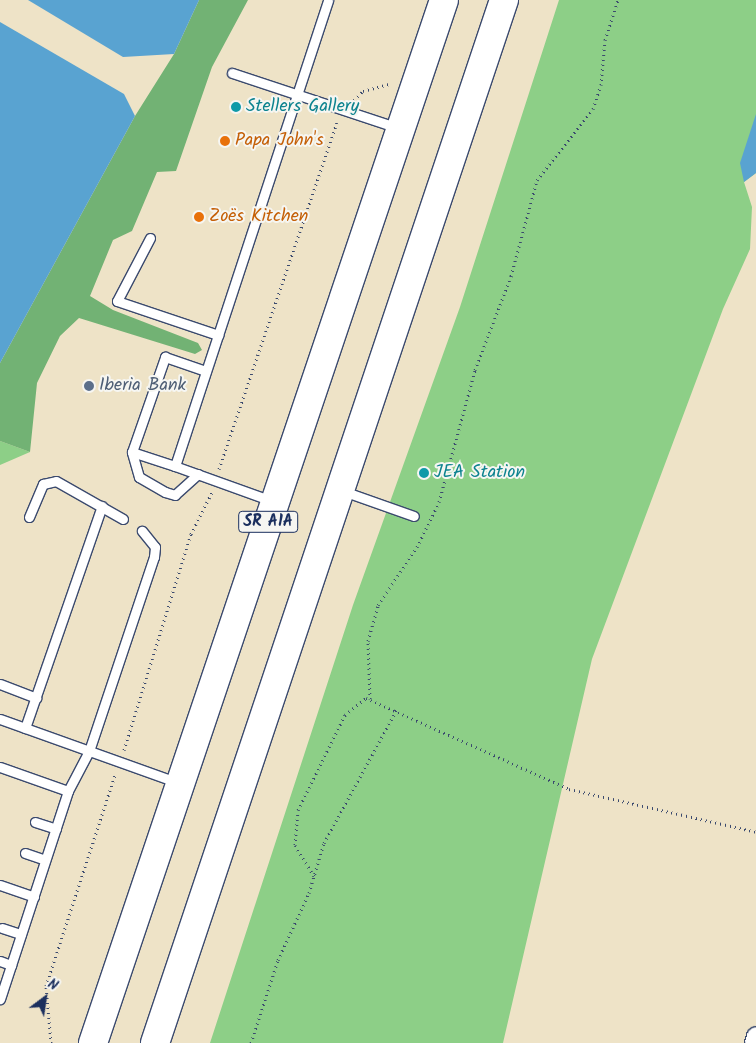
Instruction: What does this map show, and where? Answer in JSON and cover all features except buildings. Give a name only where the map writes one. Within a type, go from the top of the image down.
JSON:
[{"type":"main road","name":"SR A1A","points":[[93,1043],[444,0]]},
{"type":"main road","name":"SR A1A","points":[[155,1043],[504,0]]},
{"type":"street","points":[[754,1043],[756,1036]]},
{"type":"lane","points":[[175,466],[328,0]]},
{"type":"lane","points":[[232,73],[400,129]]},
{"type":"lane","points":[[150,238],[118,301],[218,335]]},
{"type":"lane","points":[[198,474],[175,494],[164,492],[139,477],[132,452],[165,357],[206,371]]},
{"type":"lane","points":[[132,452],[275,502]]},
{"type":"lane","points":[[29,517],[43,484],[56,481],[123,519]]},
{"type":"lane","points":[[340,490],[414,516]]},
{"type":"lane","points":[[25,728],[102,506]]},
{"type":"lane","points":[[0,999],[68,791],[89,751],[154,558],[155,547],[142,531]]},
{"type":"lane","points":[[0,684],[36,698]]},
{"type":"lane","points":[[0,719],[180,784]]},
{"type":"lane","points":[[0,767],[68,791]]},
{"type":"lane","points":[[36,822],[56,829]]},
{"type":"lane","points":[[25,853],[46,860]]},
{"type":"lane","points":[[0,885],[34,897]]},
{"type":"lane","points":[[2,928],[21,934]]},
{"type":"lane","points":[[0,961],[11,965]]},
{"type":"path","points":[[370,699],[368,641],[378,605],[417,546],[439,502],[475,370],[511,276],[537,180],[593,109],[601,85],[605,40],[618,0]]},
{"type":"path","points":[[51,1043],[46,986],[120,762],[192,534],[216,480],[323,159],[336,125],[364,91],[393,82]]},
{"type":"path","points":[[314,876],[295,845],[298,810],[345,715],[357,701],[370,699],[396,709],[569,789],[756,832]]},
{"type":"path","points":[[251,1043],[278,960],[334,824],[396,709]]},
{"type":"green space","points":[[199,0],[248,0],[212,67],[176,171],[157,172],[132,231],[113,240],[90,296],[113,310],[198,343],[202,350],[195,354],[79,318],[60,336],[37,383],[30,452],[0,441],[0,363],[135,116],[174,54]]},
{"type":"green space","points":[[559,0],[756,0],[756,173],[744,182],[752,207],[750,249],[723,309],[592,659],[503,1043],[210,1043],[353,605],[460,307]]},
{"type":"green space","points":[[0,441],[30,452],[0,465]]},
{"type":"water","points":[[28,0],[199,0],[174,54],[123,57]]},
{"type":"water","points":[[0,22],[124,94],[135,116],[0,363]]},
{"type":"water","points":[[756,114],[756,173],[744,182],[740,163]]},
{"type":"place","name":"Stellers Gallery","points":[[236,107]]},
{"type":"place","name":"Papa John's","points":[[225,141]]},
{"type":"place","name":"Zoës Kitchen","points":[[199,217]]},
{"type":"place","name":"Iberia Bank","points":[[89,386]]},
{"type":"place","name":"JEA Station","points":[[424,473]]}]
